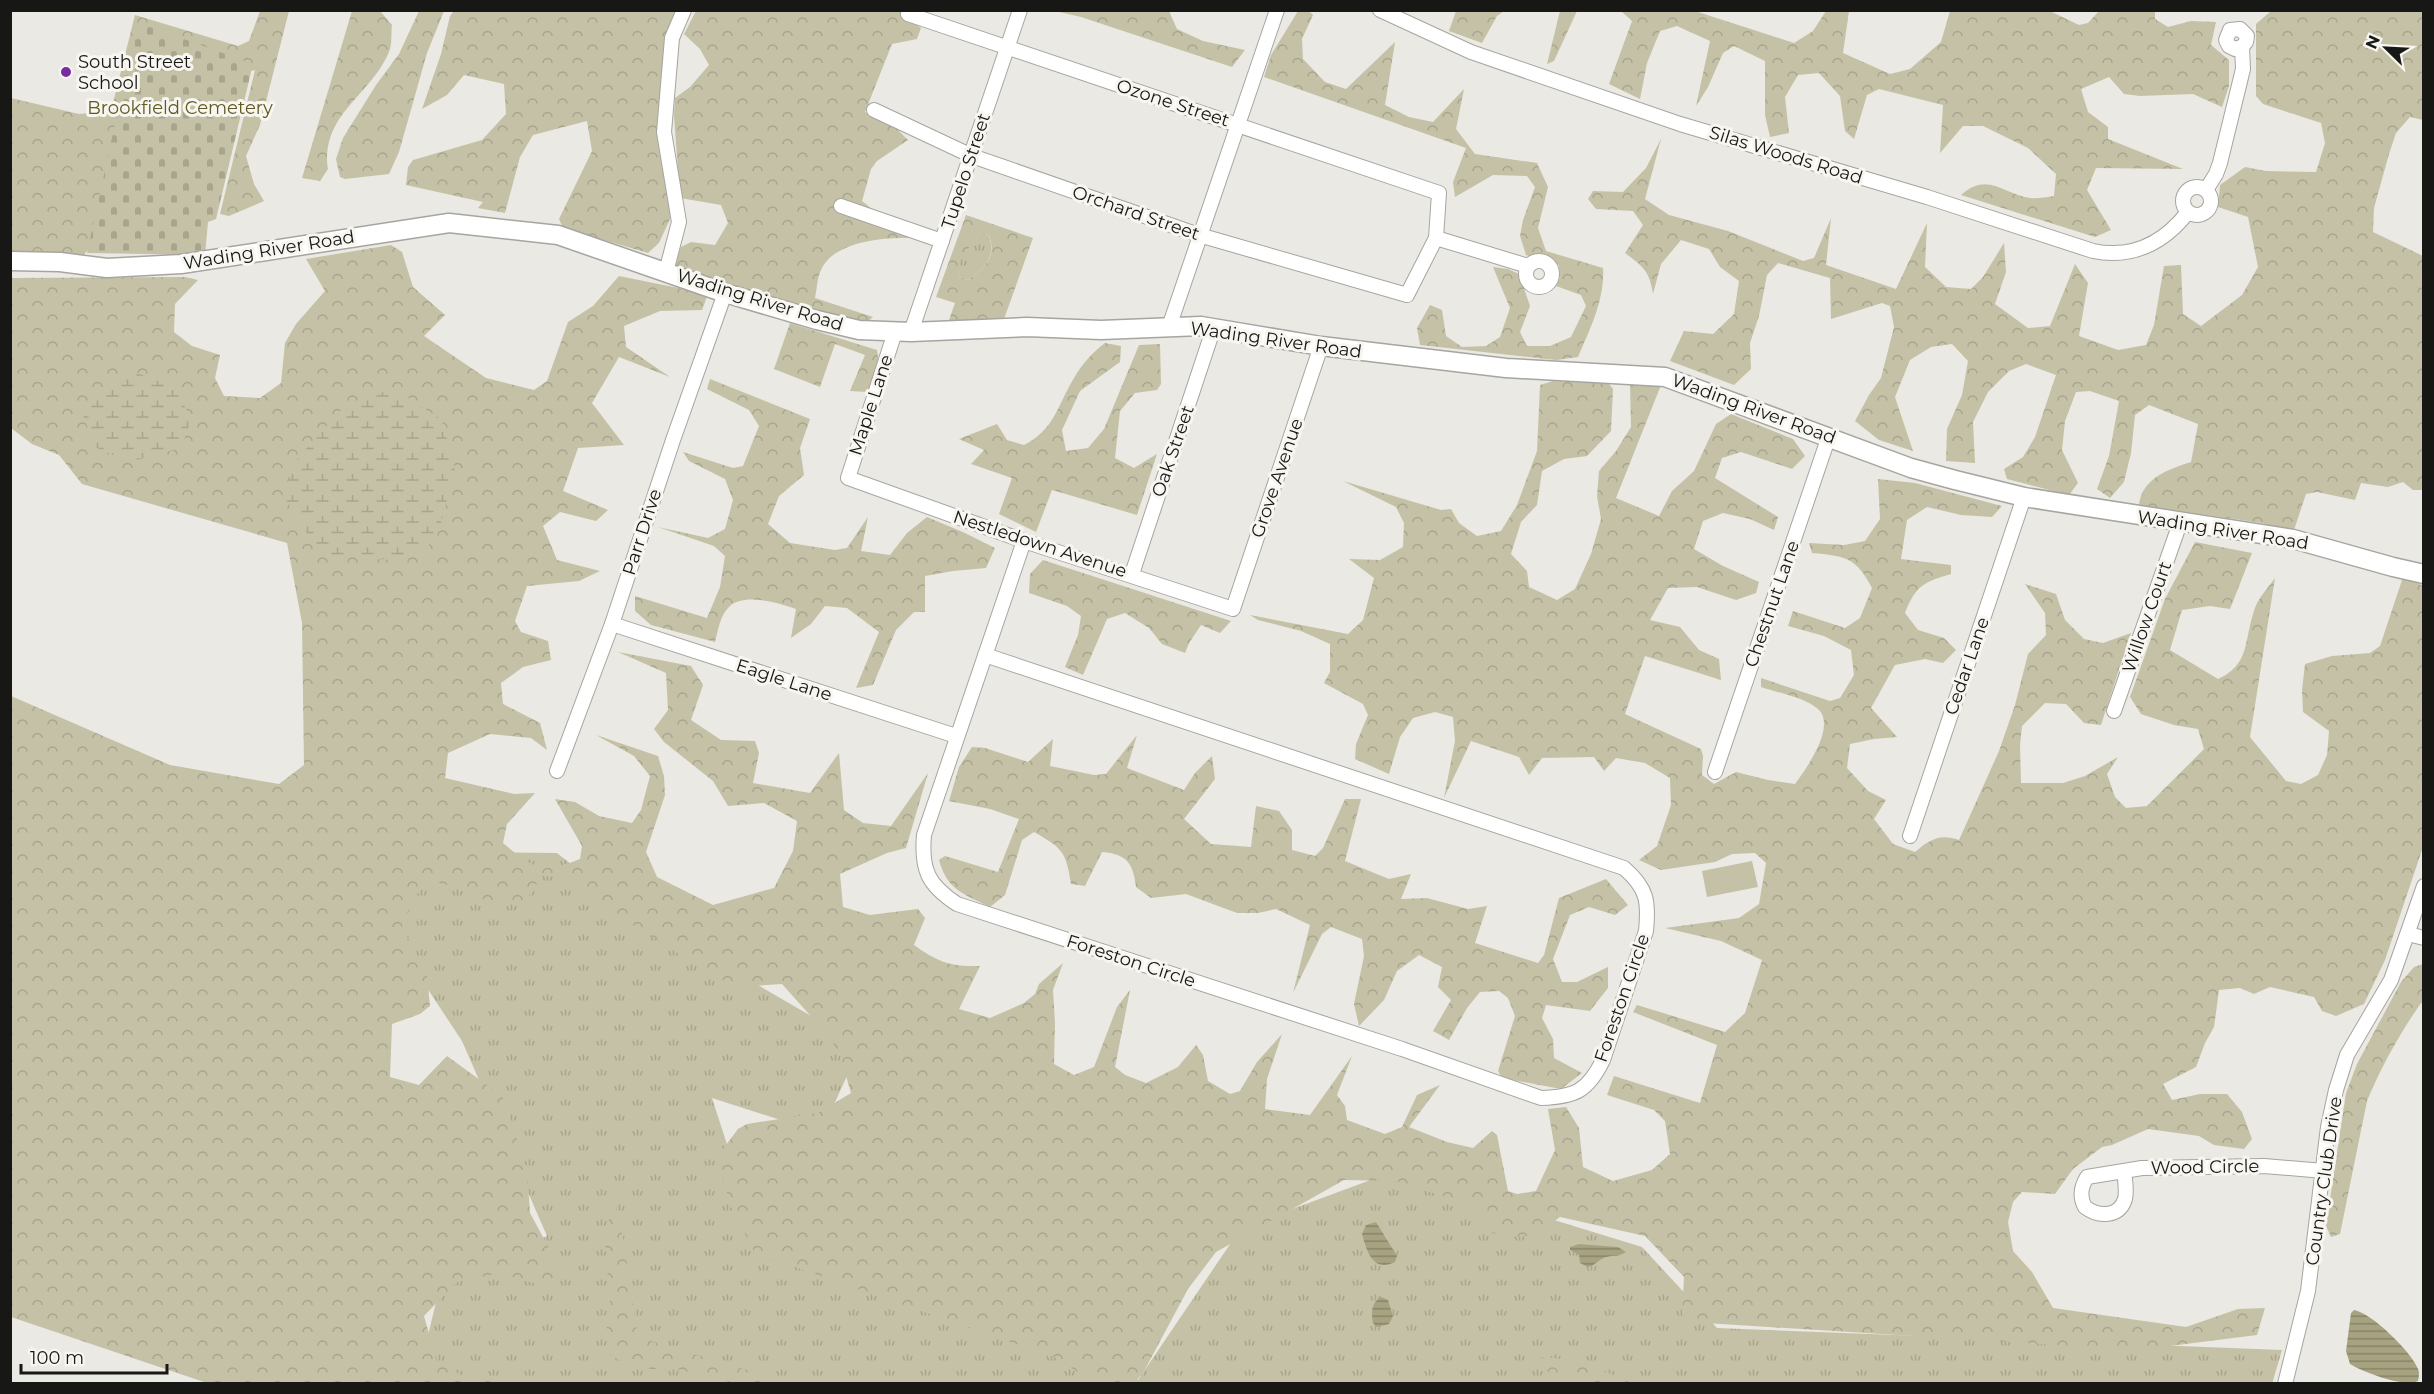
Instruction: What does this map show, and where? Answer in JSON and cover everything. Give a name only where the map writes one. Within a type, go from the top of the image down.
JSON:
[{"type":"main road","name":"Wading River Road","points":[[10,261],[60,262],[107,268],[181,264],[449,223],[558,235],[725,293],[817,321],[859,330],[903,332],[1027,327],[1101,330],[1214,327],[1321,346],[1506,368],[1665,377],[1911,468],[2024,497],[2293,539],[2424,574]]},
{"type":"street","points":[[666,272],[678,222],[664,132],[672,38],[684,10]]},
{"type":"street","name":"Tupelo Street","points":[[903,332],[942,241],[1020,10]]},
{"type":"street","points":[[1169,327],[1277,10]]},
{"type":"street","name":"Silas Woods Road","points":[[1380,10],[1471,52],[1680,124],[1927,197],[2093,251],[2110,254],[2142,249],[2169,233],[2188,212]]},
{"type":"street","name":"Ozone Street","points":[[908,14],[1438,193],[1436,238]]},
{"type":"street","name":"Silas Woods Road","points":[[2206,190],[2220,163],[2243,69],[2242,47]]},
{"type":"street","name":"Orchard Street","points":[[874,110],[972,156],[1200,235],[1407,295],[1436,238]]},
{"type":"street","name":"Silas Woods Road","points":[[2196,187],[2206,190],[2212,201],[2209,210],[2201,215],[2188,212],[2183,200],[2188,191],[2196,187]]},
{"type":"street","points":[[841,206],[942,241]]},
{"type":"street","points":[[1436,238],[1528,266]]},
{"type":"street","name":"Parr Drive","points":[[558,771],[612,624],[725,293]]},
{"type":"street","name":"Oak Street","points":[[1132,574],[1214,327]]},
{"type":"street","name":"Maple Lane","points":[[848,478],[903,332]]},
{"type":"street","name":"Grove Avenue","points":[[1233,609],[1321,346]]},
{"type":"street","name":"Chestnut Lane","points":[[1715,772],[1829,436]]},
{"type":"street","name":"Nestledown Avenue","points":[[848,478],[1024,541],[1132,574],[1233,609]]},
{"type":"street","name":"Cedar Lane","points":[[1910,836],[2024,497]]},
{"type":"street","name":"Willow Court","points":[[2114,711],[2180,523]]},
{"type":"street","name":"Foreston Circle","points":[[985,655],[1624,868],[1637,879],[1646,895],[1648,911],[1646,931],[1603,1060],[1594,1079],[1576,1092],[1560,1097],[1541,1098],[1391,1046],[957,904],[940,893],[925,867],[922,851],[924,835],[956,736],[1024,541]]},
{"type":"street","name":"Eagle Lane","points":[[612,624],[956,736]]},
{"type":"street","name":"Country Club Drive","points":[[2285,1383],[2308,1291],[2328,1127],[2336,1090],[2347,1055],[2391,980],[2424,886]]},
{"type":"street","points":[[2408,934],[2424,938]]},
{"type":"street","name":"Wood Circle","points":[[2124,1171],[2124,1202],[2108,1215],[2095,1214],[2085,1207],[2082,1202],[2082,1185],[2087,1177],[2142,1167],[2264,1166],[2324,1171]]},
{"type":"green space","points":[[1456,10],[1504,11],[1497,16],[1482,43],[1449,31]]},
{"type":"green space","points":[[1620,10],[1695,11],[1794,43],[1813,31],[1826,11],[1849,11],[1843,53],[1890,74],[1910,69],[1941,42],[1950,11],[2050,11],[2079,25],[2088,23],[2099,11],[2155,11],[2155,19],[2168,27],[2191,21],[2216,22],[2211,45],[2229,60],[2229,86],[2222,107],[2193,94],[2140,96],[2124,94],[2109,77],[2081,89],[2088,112],[2108,127],[2108,139],[2183,169],[2096,168],[2087,190],[2111,230],[2095,237],[1961,195],[1971,188],[1988,184],[2030,198],[2054,196],[2056,174],[2028,148],[1983,126],[1963,126],[1940,153],[1943,105],[1879,89],[1867,95],[1854,139],[1845,131],[1840,96],[1819,73],[1798,75],[1785,97],[1789,133],[1770,137],[1765,115],[1765,61],[1734,46],[1723,53],[1708,87],[1696,106],[1710,41],[1677,26],[1660,31],[1647,63],[1640,99],[1609,84],[1632,21]]},
{"type":"green space","points":[[260,11],[289,11],[260,125],[246,156],[254,184],[264,201],[229,216],[220,214],[255,70],[239,74],[81,258],[11,254],[11,98],[79,114],[111,111],[135,15],[238,46],[249,41]]},
{"type":"green space","points":[[352,11],[380,11],[392,25],[390,49],[382,65],[340,118],[332,133],[328,150],[328,169],[320,181],[302,178]]},
{"type":"green space","points":[[419,11],[444,11],[427,53],[399,152],[389,174],[345,179],[340,177],[336,159],[343,138],[376,85],[399,54]]},
{"type":"green space","points":[[454,11],[679,11],[658,136],[671,217],[659,243],[648,253],[563,228],[559,219],[592,151],[587,121],[533,135],[520,157],[505,213],[478,208],[483,202],[406,185],[408,167],[413,160],[482,140],[506,114],[504,84],[464,75],[447,95],[422,109],[441,54],[450,16]]},
{"type":"green space","points":[[696,11],[903,11],[901,12],[921,28],[917,39],[892,44],[865,112],[896,128],[908,140],[877,161],[871,169],[862,201],[909,238],[872,240],[847,247],[827,261],[818,280],[815,298],[873,317],[865,324],[811,310],[681,269],[675,264],[681,247],[691,242],[715,245],[728,223],[721,205],[680,198],[674,116],[675,98],[690,87],[709,65],[700,49],[684,34]]},
{"type":"green space","points":[[1055,11],[1169,11],[1177,29],[1203,41],[1245,50],[1232,67],[1081,17]]},
{"type":"green space","points":[[1298,11],[1309,11],[1313,15],[1302,39],[1303,59],[1325,82],[1346,89],[1395,42],[1385,105],[1409,117],[1433,122],[1464,89],[1456,129],[1475,154],[1537,163],[1548,187],[1538,228],[1546,251],[1603,268],[1599,302],[1578,357],[1556,360],[1420,345],[1417,328],[1430,305],[1442,310],[1446,336],[1462,347],[1486,346],[1500,337],[1510,308],[1493,267],[1508,269],[1519,274],[1530,306],[1520,332],[1527,346],[1550,346],[1571,337],[1586,306],[1581,295],[1556,286],[1560,278],[1559,265],[1526,255],[1520,236],[1523,220],[1535,187],[1527,176],[1493,175],[1455,197],[1453,182],[1466,148],[1264,77],[1271,55]]},
{"type":"green space","points":[[1560,11],[1577,11],[1554,61],[1547,64]]},
{"type":"green space","points":[[2271,11],[2423,11],[2423,120],[2410,117],[2396,133],[2374,208],[2373,232],[2423,256],[2423,490],[2413,490],[2403,482],[2388,487],[2361,483],[2355,500],[2317,492],[2306,494],[2294,530],[2289,533],[2262,523],[2139,505],[2145,488],[2151,481],[2174,468],[2191,462],[2198,424],[2149,405],[2135,415],[2131,453],[2124,482],[2110,498],[2097,489],[2109,456],[2119,401],[2090,391],[2076,392],[2065,421],[2062,450],[2078,483],[2069,495],[2007,479],[2004,469],[2023,457],[2035,437],[2056,375],[2026,364],[2009,371],[1988,392],[1973,422],[1975,463],[1946,461],[1947,429],[1962,395],[1968,361],[1952,344],[1931,347],[1910,360],[1895,397],[1913,451],[1879,440],[1855,421],[1881,378],[1894,327],[1890,306],[1882,303],[1831,319],[1830,278],[1778,263],[1767,275],[1759,316],[1750,343],[1751,369],[1734,385],[1670,361],[1684,331],[1713,334],[1734,314],[1739,281],[1720,267],[1709,249],[1681,240],[1661,264],[1653,294],[1645,270],[1625,253],[1643,225],[1633,211],[1596,209],[1588,199],[1593,191],[1623,192],[1646,168],[1661,139],[1645,199],[1669,215],[1728,231],[1803,261],[1814,258],[1831,218],[1826,265],[1896,289],[1927,223],[1925,267],[1946,287],[1971,289],[1983,277],[2004,243],[2006,272],[1995,304],[2028,328],[2050,326],[2075,264],[2088,283],[2079,336],[2118,350],[2146,345],[2154,325],[2164,266],[2181,265],[2183,314],[2201,326],[2242,295],[2258,267],[2248,217],[2218,207],[2220,185],[2245,167],[2266,171],[2316,172],[2325,143],[2321,123],[2263,104],[2256,96],[2256,24]]},
{"type":"green space","name":"Brookfield Cemetery","points":[[137,22],[253,64],[216,219],[208,222],[205,255],[87,253]]},
{"type":"green space","points":[[966,215],[1033,238],[1004,319],[948,323],[955,303],[936,297]],"holes":[[[980,233],[989,235],[991,250],[988,261],[968,280],[958,276],[961,258]]]},
{"type":"green space","points":[[980,233],[989,235],[990,256],[988,262],[968,280],[958,276],[960,258]]},
{"type":"green space","points":[[391,245],[402,252],[413,287],[445,315],[424,336],[486,378],[534,390],[547,381],[568,322],[593,306],[619,276],[708,294],[702,310],[660,311],[624,326],[626,347],[670,377],[619,357],[592,403],[624,445],[578,448],[563,491],[608,510],[596,521],[560,512],[543,526],[557,560],[600,571],[579,581],[527,586],[515,621],[521,632],[548,641],[551,660],[523,667],[501,683],[503,704],[540,723],[547,750],[531,738],[490,734],[448,753],[445,778],[514,794],[535,793],[507,824],[503,843],[523,859],[539,866],[556,866],[580,859],[582,846],[555,799],[575,802],[599,816],[632,823],[641,810],[650,776],[634,756],[596,735],[658,756],[664,776],[665,795],[646,852],[657,877],[713,905],[774,888],[793,851],[797,821],[764,803],[728,806],[713,781],[664,742],[654,729],[668,710],[666,673],[618,652],[691,666],[703,685],[691,720],[721,740],[755,741],[759,753],[753,783],[810,793],[839,753],[844,810],[863,823],[891,826],[928,773],[906,848],[887,853],[840,874],[843,907],[870,915],[918,909],[925,918],[914,945],[930,956],[945,962],[960,966],[980,966],[959,1009],[990,1018],[1024,1003],[1035,994],[1039,984],[1063,963],[1053,990],[1054,1064],[1074,1075],[1094,1067],[1117,1007],[1130,990],[1115,1067],[1125,1075],[1146,1083],[1178,1067],[1196,1045],[1203,1055],[1208,1081],[1230,1094],[1240,1091],[1257,1062],[1282,1034],[1267,1079],[1265,1109],[1310,1115],[1352,1056],[1337,1095],[1345,1106],[1347,1120],[1385,1134],[1402,1127],[1417,1095],[1440,1085],[1409,1127],[1447,1142],[1473,1148],[1492,1131],[1497,1135],[1508,1191],[1517,1194],[1536,1191],[1555,1150],[1548,1109],[1566,1107],[1579,1128],[1583,1167],[1613,1181],[1652,1170],[1670,1154],[1665,1121],[1654,1110],[1607,1095],[1614,1076],[1700,1103],[1717,1045],[1633,1012],[1637,1005],[1725,1032],[1745,1013],[1762,960],[1721,941],[1665,928],[1739,918],[1759,904],[1766,863],[1755,853],[1732,854],[1715,862],[1661,870],[1639,860],[1657,846],[1671,805],[1670,778],[1645,763],[1616,758],[1604,771],[1594,757],[1542,758],[1529,775],[1519,757],[1471,741],[1444,798],[1455,741],[1453,717],[1435,712],[1413,718],[1400,737],[1389,774],[1355,759],[1356,744],[1368,715],[1363,704],[1324,683],[1330,672],[1330,644],[1301,631],[1258,620],[1250,615],[1348,634],[1363,620],[1374,578],[1349,559],[1380,560],[1403,547],[1404,523],[1396,507],[1343,481],[1441,510],[1451,509],[1459,523],[1477,536],[1501,531],[1517,505],[1537,451],[1540,385],[1553,381],[1609,384],[1613,389],[1611,431],[1587,456],[1564,459],[1542,471],[1537,505],[1521,522],[1511,554],[1527,571],[1529,587],[1557,600],[1575,589],[1591,554],[1601,519],[1597,496],[1599,471],[1616,451],[1631,427],[1630,384],[1661,385],[1616,498],[1659,516],[1672,491],[1694,471],[1716,424],[1731,414],[1793,439],[1805,456],[1792,469],[1741,452],[1722,458],[1715,478],[1778,517],[1774,530],[1750,519],[1723,513],[1703,521],[1694,549],[1723,566],[1759,582],[1756,593],[1736,600],[1697,587],[1668,588],[1650,620],[1680,627],[1699,650],[1719,659],[1721,680],[1645,656],[1625,714],[1701,749],[1702,775],[1714,784],[1736,772],[1795,784],[1818,747],[1824,726],[1823,716],[1818,709],[1798,698],[1761,687],[1761,678],[1830,701],[1840,698],[1854,675],[1851,650],[1824,636],[1788,626],[1793,611],[1845,628],[1860,618],[1872,588],[1855,564],[1841,557],[1812,553],[1809,543],[1844,545],[1865,541],[1880,519],[1878,479],[1915,483],[2002,506],[1992,517],[1961,515],[1927,507],[1907,520],[1901,559],[1951,565],[1951,574],[1927,582],[1917,590],[1905,613],[1918,630],[1944,638],[1956,650],[1943,663],[1925,659],[1895,665],[1871,708],[1897,737],[1850,744],[1847,768],[1868,791],[1886,800],[1874,819],[1893,844],[1915,852],[1935,839],[1946,837],[1959,840],[1999,751],[2015,705],[2028,654],[2046,635],[2045,613],[2025,584],[2056,594],[2065,620],[2084,639],[2103,643],[2131,633],[2101,725],[2084,723],[2066,704],[2045,703],[2022,726],[2021,783],[2063,783],[2085,776],[2118,757],[2107,774],[2115,797],[2126,808],[2147,806],[2204,749],[2198,729],[2174,725],[2141,714],[2130,697],[2165,599],[2195,542],[2252,553],[2230,609],[2210,606],[2182,610],[2170,650],[2218,679],[2228,673],[2241,659],[2255,607],[2275,578],[2250,737],[2286,781],[2301,784],[2318,775],[2327,755],[2329,731],[2303,712],[2302,690],[2305,664],[2332,656],[2370,653],[2380,646],[2402,580],[2411,579],[2423,586],[2423,847],[2385,960],[2364,1004],[2336,1016],[2322,1011],[2314,997],[2270,987],[2254,994],[2240,988],[2219,990],[2214,1027],[2196,1067],[2163,1084],[2172,1100],[2200,1094],[2227,1094],[2242,1112],[2252,1139],[2244,1149],[2214,1145],[2199,1136],[2148,1129],[2102,1147],[2073,1169],[2055,1194],[2022,1192],[2013,1202],[2008,1222],[2013,1251],[2032,1272],[2053,1308],[2186,1327],[2238,1309],[2265,1308],[2257,1335],[2138,1350],[1690,1322],[1682,1313],[1684,1277],[1645,1236],[1560,1217],[1529,1236],[1492,1233],[1478,1207],[1395,1181],[1344,1180],[1216,1252],[1188,1289],[1143,1373],[1134,1383],[1095,1383],[1056,1358],[755,1253],[731,1207],[717,1157],[738,1129],[747,1124],[818,1113],[851,1093],[839,1052],[825,1032],[782,984],[736,987],[704,970],[560,877],[542,876],[524,903],[491,903],[459,888],[431,881],[416,895],[402,926],[427,976],[430,1006],[420,1014],[392,1024],[390,1077],[419,1085],[447,1056],[502,1096],[527,1169],[530,1213],[563,1274],[543,1286],[500,1273],[457,1282],[424,1316],[437,1362],[461,1375],[499,1383],[207,1383],[11,1317],[11,696],[170,765],[279,784],[304,765],[302,623],[287,543],[82,484],[59,455],[32,444],[11,428],[11,278],[185,277],[198,280],[175,304],[174,332],[192,346],[220,355],[215,378],[224,396],[260,398],[281,383],[285,343],[296,324],[325,291],[306,259]]},
{"type":"green space","points":[[790,323],[877,350],[879,363],[868,392],[850,391],[865,355],[835,344],[820,387],[774,369]]},
{"type":"green space","points":[[1105,343],[1121,346],[1120,362],[1080,391],[1062,430],[1066,451],[1088,448],[1104,429],[1139,345],[1160,344],[1161,384],[1157,390],[1135,393],[1120,411],[1115,458],[1134,468],[1157,454],[1137,515],[1052,490],[1036,532],[999,514],[1012,478],[971,464],[984,450],[959,439],[997,424],[1007,440],[1024,445],[1034,439],[1049,424],[1080,368]]},
{"type":"green space","points":[[132,371],[176,388],[191,420],[181,448],[129,462],[95,447],[83,415],[103,392]]},
{"type":"green space","points":[[710,379],[810,419],[800,448],[804,475],[779,496],[768,524],[790,543],[835,550],[847,548],[868,517],[861,551],[890,555],[907,533],[927,517],[995,548],[986,568],[925,576],[925,612],[914,612],[896,630],[873,685],[856,688],[879,632],[847,608],[825,606],[811,624],[791,638],[796,609],[762,600],[743,600],[729,607],[723,615],[715,642],[651,625],[635,611],[635,596],[707,618],[720,587],[725,556],[714,546],[658,527],[708,538],[725,529],[733,500],[725,479],[689,461],[683,452],[733,468],[743,466],[759,426],[749,410],[707,389]]},
{"type":"green space","points":[[393,388],[442,420],[455,470],[440,526],[427,548],[389,560],[320,554],[283,495],[298,458],[344,407]]},
{"type":"green space","points":[[1043,560],[1231,621],[1220,633],[1201,625],[1185,653],[1162,644],[1149,628],[1125,613],[1107,619],[1083,675],[1065,667],[1078,635],[1081,616],[1067,606],[1029,593],[1030,574]]},
{"type":"green space","points":[[1137,735],[1127,768],[1184,790],[1195,773],[1212,756],[1215,779],[1184,819],[1211,844],[1251,847],[1256,806],[1279,811],[1292,830],[1292,850],[1315,856],[1323,848],[1345,799],[1361,799],[1345,861],[1389,879],[1411,874],[1401,899],[1427,898],[1468,909],[1487,906],[1475,943],[1538,963],[1544,955],[1559,898],[1606,879],[1628,905],[1615,915],[1589,907],[1570,915],[1553,959],[1562,982],[1577,982],[1608,967],[1608,988],[1590,1011],[1546,1005],[1542,1018],[1553,1039],[1554,1058],[1582,1073],[1561,1089],[1502,1078],[1498,1071],[1515,1016],[1508,998],[1499,991],[1480,992],[1467,1008],[1449,1040],[1433,1031],[1451,1000],[1438,987],[1442,967],[1419,955],[1397,971],[1384,1000],[1359,1026],[1354,1004],[1364,956],[1362,939],[1331,927],[1322,934],[1293,993],[1310,925],[1276,909],[1258,913],[1237,913],[1186,894],[1151,898],[1136,887],[1131,866],[1127,861],[1111,853],[1102,852],[1085,886],[1071,884],[1067,864],[1061,852],[1051,842],[1034,832],[1022,840],[1005,895],[990,907],[952,885],[942,870],[939,860],[945,856],[998,872],[1019,819],[990,809],[949,801],[959,767],[972,747],[985,748],[1028,762],[1053,739],[1050,766],[1094,775],[1106,774]]},
{"type":"green space","points":[[471,852],[557,853],[629,910],[861,1045],[821,1133],[712,1098],[757,1237],[1138,1380],[1241,1228],[1395,1171],[1642,1247],[1717,1328],[2282,1350],[2272,1384],[434,1383],[418,1376],[441,1282],[547,1236],[462,1041],[386,926],[416,872]]},
{"type":"green space","points":[[1752,861],[1758,887],[1707,897],[1702,871]]},
{"type":"green space","points":[[2423,964],[2423,1003],[2398,1038],[2367,1101],[2340,1234],[2331,1237],[2326,1226],[2346,1093],[2357,1064],[2401,982],[2414,967]]},
{"type":"green space","points":[[613,1194],[623,1238],[638,1337],[790,1383],[734,1383],[676,1369],[636,1369],[610,1355],[606,1333],[610,1300],[605,1243]]},
{"type":"green space","points":[[1542,1357],[1577,1363],[1632,1383],[1574,1383],[1539,1368]]},
{"type":"shaded area","points":[[1376,1222],[1397,1256],[1395,1262],[1387,1265],[1376,1263],[1372,1259],[1362,1234],[1366,1225]]},
{"type":"shaded area","points":[[1579,1244],[1618,1247],[1626,1252],[1609,1256],[1588,1267],[1580,1263],[1579,1255],[1570,1250],[1570,1247]]},
{"type":"shaded area","points":[[1381,1297],[1388,1300],[1393,1316],[1389,1324],[1377,1327],[1373,1323],[1372,1312],[1375,1302]]},
{"type":"shaded area","points":[[2354,1310],[2380,1325],[2399,1343],[2418,1369],[2418,1381],[2412,1383],[2394,1381],[2350,1364],[2346,1351],[2351,1313]]},
{"type":"place","name":"South Street School","points":[[66,72]]}]
